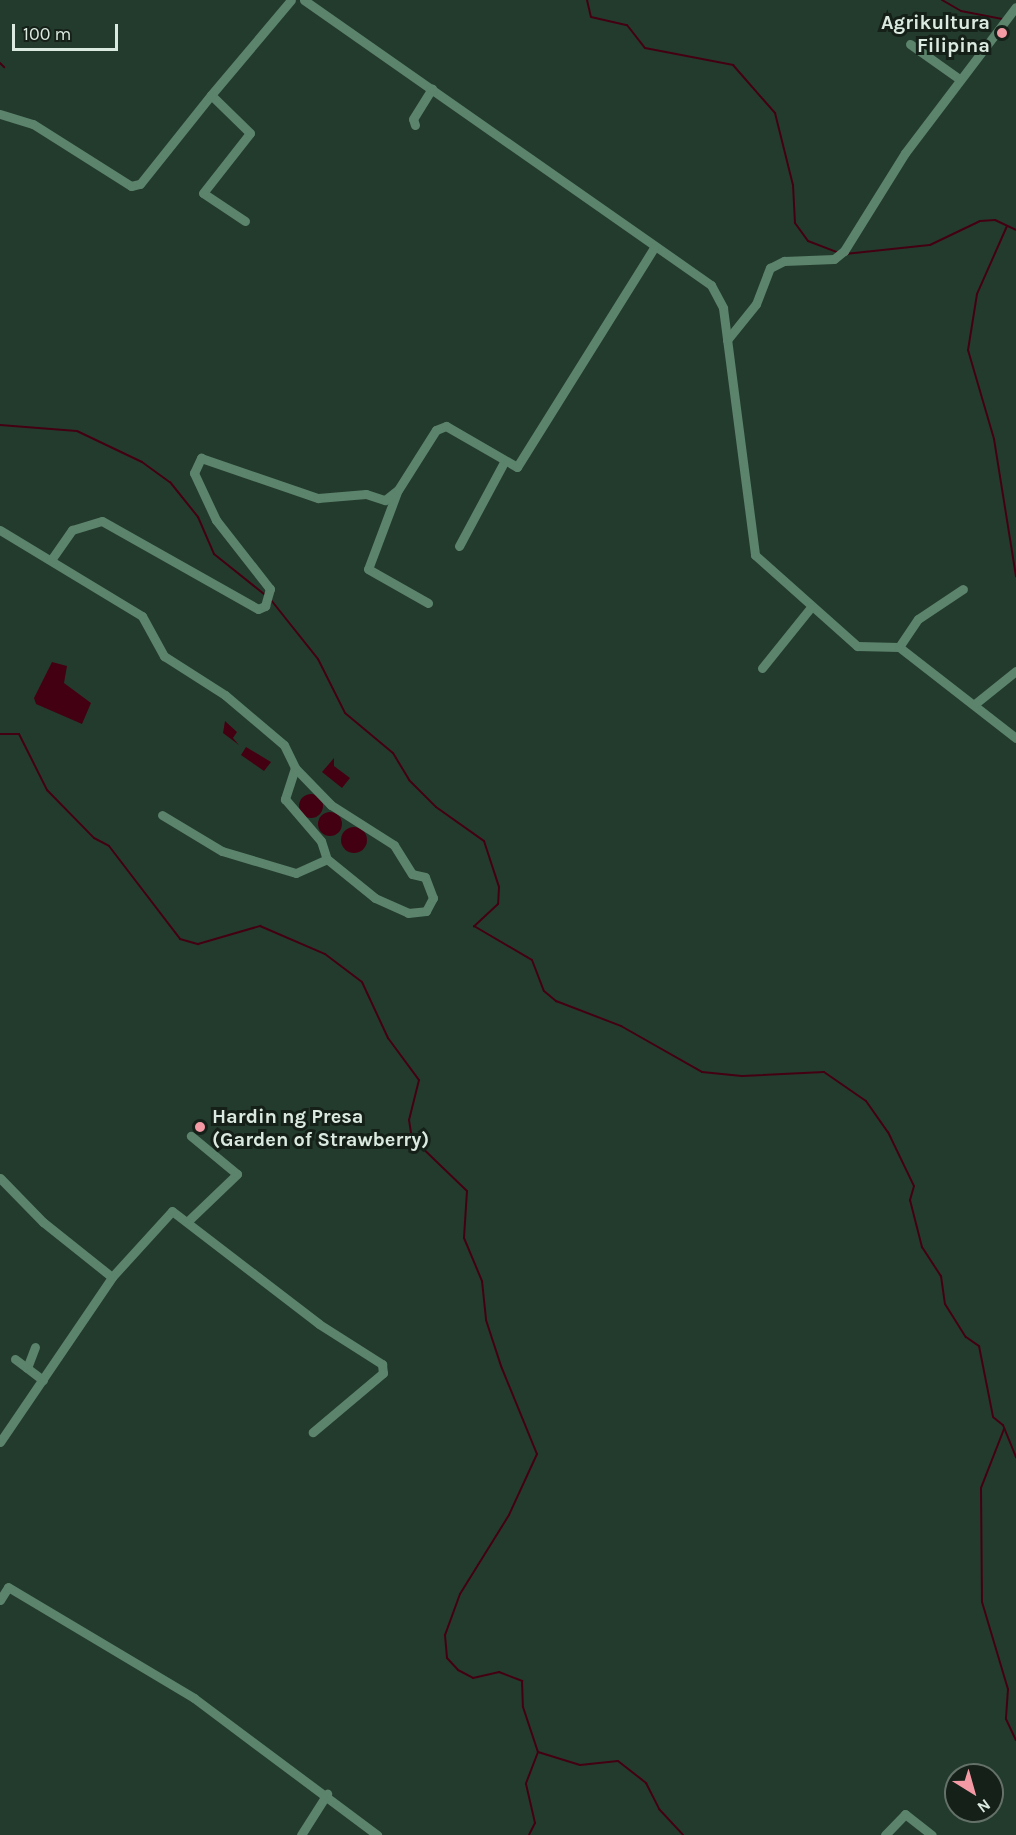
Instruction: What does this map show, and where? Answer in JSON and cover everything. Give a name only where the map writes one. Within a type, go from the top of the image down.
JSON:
[{"type":"street","points":[[0,114],[33,124],[131,186],[140,184],[291,0]]},
{"type":"street","points":[[304,0],[432,88],[654,248],[711,285],[723,308],[752,546],[762,564],[857,646],[899,647],[976,704],[1016,738]]},
{"type":"street","points":[[727,340],[756,304],[776,263],[834,259],[844,251],[958,78],[1016,7]]},
{"type":"street","points":[[910,44],[958,78]]},
{"type":"street","points":[[416,125],[413,119],[432,88]]},
{"type":"street","points":[[211,95],[250,133],[203,193],[245,221]]},
{"type":"street","points":[[428,603],[368,568],[398,490],[441,426],[459,430],[504,462],[517,467],[654,248]]},
{"type":"street","points":[[51,560],[72,530],[102,521],[258,609],[265,606],[270,589],[216,520],[194,473],[201,458],[325,499],[366,494],[385,500],[398,490]]},
{"type":"street","points":[[459,546],[504,462]]},
{"type":"street","points":[[0,530],[142,616],[164,656],[225,695],[284,745],[295,768],[331,806],[394,844],[412,874],[426,878],[433,898],[426,911],[408,913],[375,898],[327,859],[321,841],[285,799],[295,768]]},
{"type":"street","points":[[899,647],[918,619],[963,589]]},
{"type":"street","points":[[762,668],[811,607]]},
{"type":"street","points":[[976,704],[1016,671]]},
{"type":"street","points":[[162,815],[222,851],[296,873],[327,859]]},
{"type":"street","points":[[188,1221],[237,1174],[191,1136]]},
{"type":"street","points":[[0,1178],[43,1222],[112,1277]]},
{"type":"street","points":[[0,1442],[112,1277],[165,1213],[188,1221],[319,1324],[382,1364],[383,1373],[313,1432]]},
{"type":"street","points":[[27,1368],[35,1347]]},
{"type":"street","points":[[15,1359],[43,1380]]},
{"type":"street","points":[[0,1600],[4,1584],[194,1698],[327,1794],[377,1835]]},
{"type":"street","points":[[301,1835],[327,1794]]},
{"type":"street","points":[[885,1835],[905,1814],[932,1835]]},
{"type":"shaded area","points":[[52,662],[67,666],[64,683],[91,703],[82,724],[36,704],[34,698]]},
{"type":"shaded area","points":[[225,721],[237,732],[233,738],[239,745],[223,733]]},
{"type":"shaded area","points":[[246,747],[271,762],[264,771],[241,755]]},
{"type":"shaded area","points":[[334,758],[334,766],[350,778],[342,788],[322,772]]},
{"type":"shaded area","points":[[311,794],[319,798],[323,806],[319,814],[311,818],[303,814],[299,806],[303,798]]},
{"type":"shaded area","points":[[330,812],[339,815],[342,824],[339,833],[330,836],[321,833],[318,824],[321,815]]},
{"type":"shaded area","points":[[354,827],[363,831],[367,840],[363,849],[354,853],[345,849],[341,840],[345,831]]},
{"type":"waterway","points":[[587,0],[591,17],[627,25],[645,48],[733,65],[775,113],[793,185],[795,223],[808,241],[837,252]]},
{"type":"waterway","points":[[942,0],[961,11],[1002,19]]},
{"type":"waterway","points":[[0,63],[4,67]]},
{"type":"waterway","points":[[845,254],[930,245],[980,221],[995,220],[1016,230]]},
{"type":"waterway","points":[[1007,226],[977,294],[968,350],[994,439],[1016,576]]},
{"type":"waterway","points":[[0,425],[77,431],[142,462],[170,482],[198,517],[214,554],[264,594]]},
{"type":"waterway","points":[[271,600],[318,659],[345,713],[393,753],[409,780],[436,807],[484,841],[499,887],[498,904],[474,926],[532,960],[544,991],[556,1001],[621,1026],[702,1072],[742,1076],[824,1072],[866,1101],[888,1132],[914,1186],[910,1200],[922,1247],[941,1276],[945,1304],[966,1337],[979,1346],[993,1417],[1003,1425],[1016,1458]]},
{"type":"waterway","points":[[0,734],[19,734],[47,790],[94,838],[109,846],[180,939],[198,944],[260,926],[325,954],[362,982],[388,1038],[419,1080],[409,1120],[412,1138],[467,1191],[464,1238],[482,1281],[486,1320],[501,1366],[537,1454],[509,1515],[460,1594],[445,1635],[447,1658],[458,1670],[473,1678],[499,1672],[522,1681],[523,1707],[538,1752],[526,1784],[535,1823],[529,1835]]},
{"type":"waterway","points":[[1004,1429],[981,1488],[982,1602],[1008,1689],[1006,1719],[1016,1740]]},
{"type":"waterway","points":[[538,1752],[580,1765],[618,1761],[646,1783],[659,1809],[683,1835]]},
{"type":"place","name":"Agrikultura Filipina","points":[[1002,33]]},
{"type":"place","name":"Hardin ng Presa (Garden of Strawberry)","points":[[200,1127]]}]
